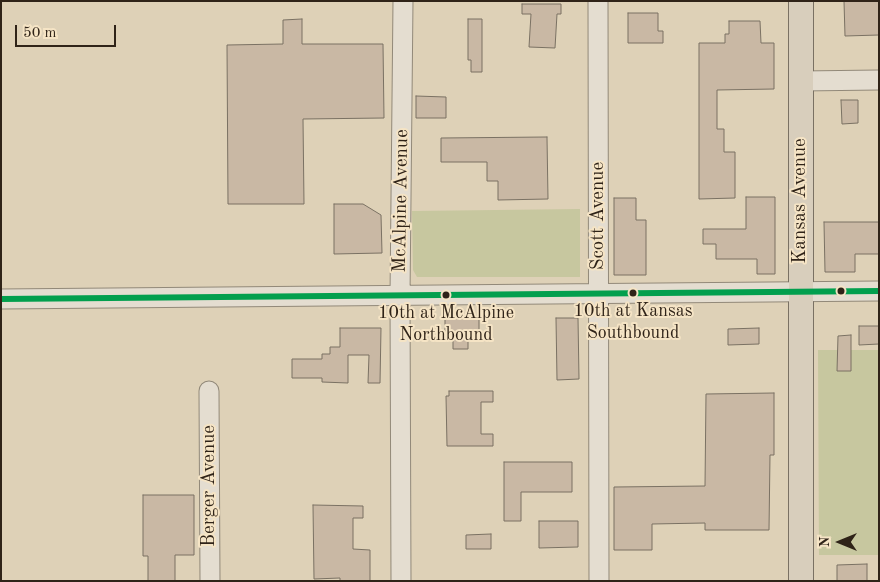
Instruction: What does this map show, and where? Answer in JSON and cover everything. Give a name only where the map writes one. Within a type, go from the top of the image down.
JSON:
[{"type":"main road","name":"Kansas Avenue","points":[[801,1],[801,581]]},
{"type":"street","name":"McAlpine Avenue","points":[[401,581],[400,296],[403,1]]},
{"type":"street","name":"Scott Avenue","points":[[598,1],[599,581]]},
{"type":"street","points":[[800,81],[879,80]]},
{"type":"street","points":[[1,299],[879,291]]},
{"type":"street","name":"Berger Avenue","points":[[209,391],[210,581]]},
{"type":"green space","points":[[580,209],[580,277],[417,277],[413,270],[412,211]]},
{"type":"green space","points":[[818,350],[879,350],[879,555],[819,555]]},
{"type":"building","points":[[844,1],[879,1],[879,35],[845,36]]},
{"type":"building","points":[[522,4],[561,4],[561,14],[557,14],[555,48],[529,47],[531,14],[522,14]]},
{"type":"building","points":[[628,13],[658,13],[658,31],[663,31],[663,43],[628,43]]},
{"type":"building","points":[[302,19],[302,44],[383,44],[384,118],[303,119],[304,204],[228,204],[227,45],[283,44],[283,20]]},
{"type":"building","points":[[468,19],[482,19],[482,72],[471,72],[471,60],[468,60]]},
{"type":"building","points":[[729,21],[760,21],[761,43],[774,43],[774,89],[717,90],[717,129],[724,129],[724,152],[735,152],[735,198],[699,199],[699,43],[725,43],[725,34],[729,34]]},
{"type":"building","points":[[416,96],[446,97],[446,118],[416,118]]},
{"type":"building","points":[[841,100],[858,100],[858,123],[842,124]]},
{"type":"building","points":[[547,137],[548,199],[498,200],[498,181],[487,181],[487,162],[441,162],[441,138]]},
{"type":"building","points":[[746,197],[775,197],[775,274],[757,274],[757,259],[716,259],[716,244],[703,244],[703,229],[746,229]]},
{"type":"building","points":[[614,198],[636,198],[636,220],[646,220],[646,275],[614,275]]},
{"type":"building","points":[[334,204],[363,204],[381,215],[382,253],[334,254]]},
{"type":"building","points":[[824,222],[879,222],[879,254],[855,254],[855,272],[825,272]]},
{"type":"building","points":[[445,316],[479,316],[479,331],[468,331],[468,349],[453,349],[453,331],[445,331]]},
{"type":"building","points":[[556,318],[578,318],[579,379],[557,380]]},
{"type":"building","points":[[859,326],[879,326],[879,344],[859,345]]},
{"type":"building","points":[[340,328],[381,328],[380,383],[368,383],[369,355],[348,355],[348,383],[322,382],[322,378],[292,378],[292,359],[322,359],[322,354],[330,354],[330,347],[340,347]]},
{"type":"building","points":[[759,328],[759,344],[728,345],[728,329]]},
{"type":"building","points":[[851,335],[851,371],[837,371],[838,336]]},
{"type":"building","points":[[449,391],[493,391],[493,402],[481,402],[481,434],[493,434],[493,446],[447,446],[446,396],[449,396]]},
{"type":"building","points":[[774,393],[774,455],[770,455],[769,530],[705,530],[705,523],[652,524],[652,550],[614,550],[614,487],[705,486],[706,394]]},
{"type":"building","points":[[504,462],[572,462],[572,492],[521,492],[521,521],[504,521]]},
{"type":"building","points":[[143,495],[194,495],[194,555],[175,555],[175,581],[148,581],[148,556],[143,556]]},
{"type":"building","points":[[313,505],[363,506],[363,518],[353,518],[353,549],[370,550],[370,581],[340,581],[340,578],[314,579]]},
{"type":"building","points":[[539,521],[578,521],[578,547],[539,548]]},
{"type":"building","points":[[491,534],[491,549],[466,549],[466,535]]},
{"type":"building","points":[[867,564],[867,581],[837,581],[837,565]]},
{"type":"transit line","points":[[1,299],[879,291]]},
{"type":"place","name":"10th at Kansas Southbound","points":[[633,293]]},
{"type":"place","name":"10th at McAlpine Northbound","points":[[446,295]]}]
